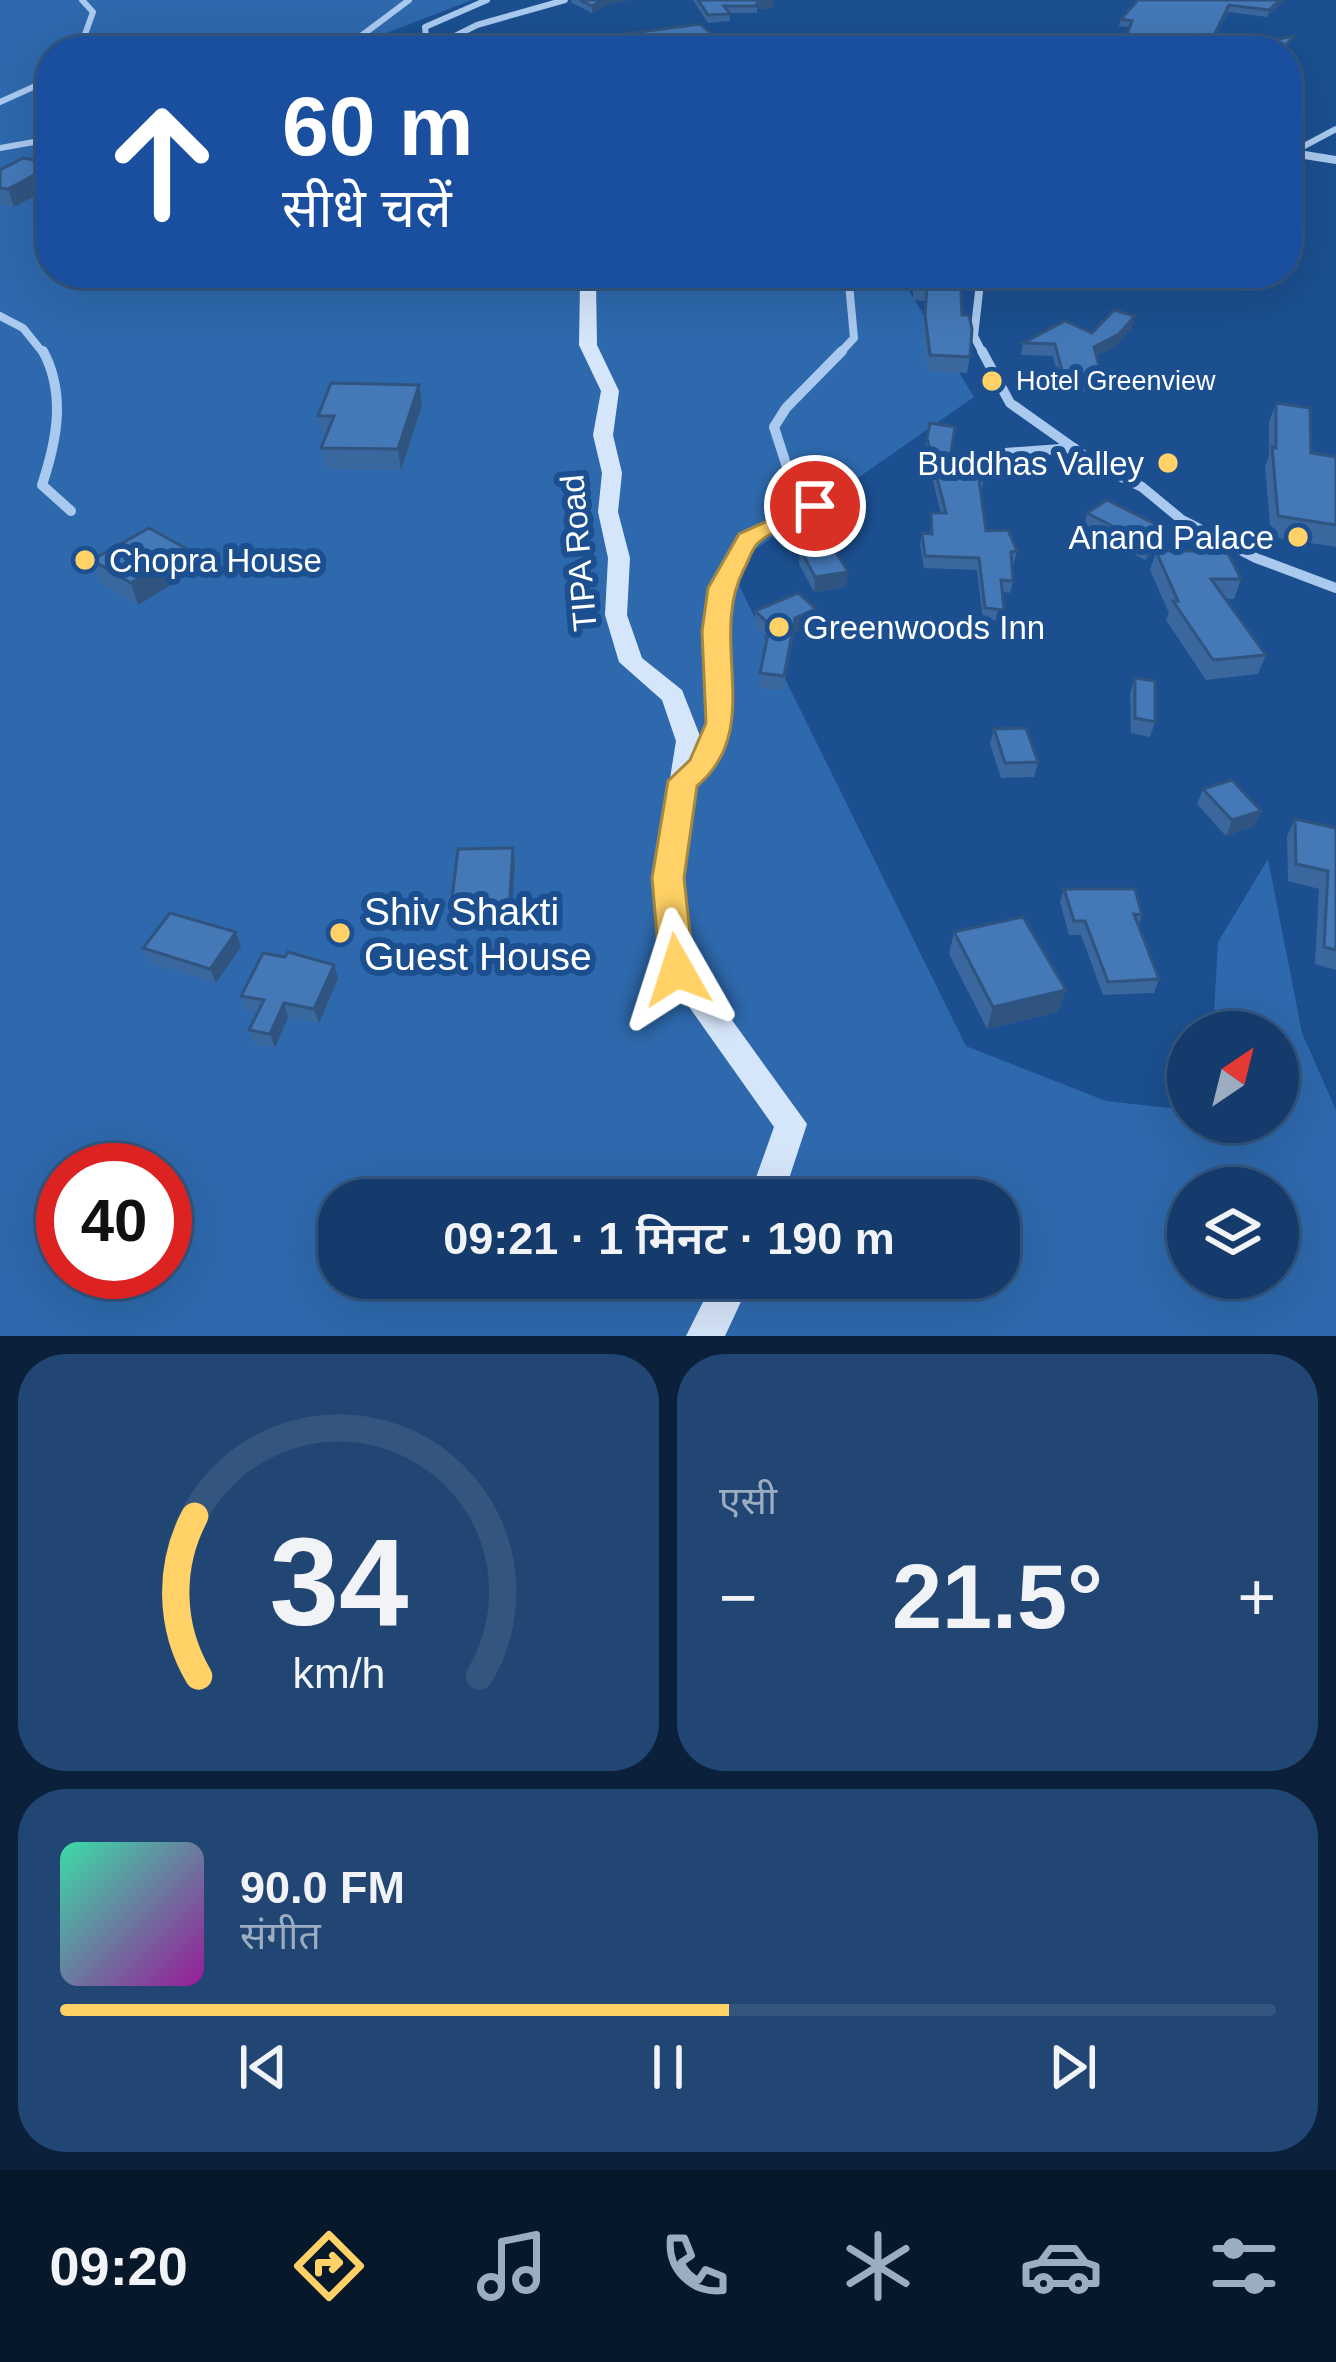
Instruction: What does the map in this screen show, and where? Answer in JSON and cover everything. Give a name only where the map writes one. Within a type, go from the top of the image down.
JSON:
[{"type":"street","points":[[82,0],[93,12],[84,36]]},
{"type":"street","points":[[361,36],[409,0]]},
{"type":"street","points":[[426,36],[424,27],[487,0]]},
{"type":"street","points":[[453,36],[535,0]]},
{"type":"street","points":[[477,25],[565,0]]},
{"type":"street","points":[[0,102],[36,86]]},
{"type":"street","points":[[1302,144],[1336,129]]},
{"type":"street","points":[[0,148],[36,142]]},
{"type":"street","points":[[1302,153],[1336,160]]},
{"type":"street","name":"TIPA Road","points":[[588,288],[588,345],[610,391],[603,435],[612,473],[608,512],[619,558],[616,614],[631,662],[673,696],[689,741],[668,878],[677,970],[791,1124],[772,1179]]},
{"type":"street","points":[[683,781],[701,766],[720,723],[715,631],[721,588],[747,539],[815,506],[788,467],[774,427],[786,407],[854,338],[849,288]]},
{"type":"street","points":[[979,292],[974,336],[1010,403],[1183,520],[1256,557],[1336,588]]},
{"type":"street","points":[[0,316],[23,324],[52,364],[58,423],[53,458],[42,485],[71,511]]},
{"type":"street","points":[[992,454],[1075,448]]},
{"type":"street","points":[[705,1336],[724,1299]]},
{"type":"shaded area","points":[[0,0],[472,0],[379,36],[36,36],[36,288],[907,288],[974,397],[730,567],[966,1046],[1106,1101],[1167,1108],[1167,1143],[1299,1143],[1299,1018],[1336,1110],[1336,1336],[0,1336]]},
{"type":"shaded area","points":[[1268,859],[1298,1011],[1214,1011],[1218,942]]},
{"type":"building","points":[[698,0],[774,0],[757,2],[757,6],[724,6],[730,14],[708,15]]},
{"type":"building","points":[[1138,0],[1280,0],[1269,10],[1229,5],[1214,36],[1127,34],[1132,21],[1121,19]]},
{"type":"building","points":[[700,24],[714,36],[614,36]]},
{"type":"building","points":[[23,158],[36,160],[36,174],[8,189],[0,188],[0,170]]},
{"type":"building","points":[[927,288],[961,288],[962,315],[969,315],[972,329],[970,357],[930,355]]},
{"type":"building","points":[[1114,310],[1135,316],[1119,334],[1094,347],[1103,380],[1064,378],[1055,344],[1023,343],[1065,321],[1092,333]]},
{"type":"building","points":[[331,383],[419,385],[398,449],[321,448],[334,416],[318,416]]},
{"type":"building","points":[[1276,403],[1310,408],[1311,453],[1336,457],[1336,525],[1278,516],[1272,447],[1276,448]]},
{"type":"building","points":[[930,423],[955,427],[951,452],[976,452],[984,480],[979,480],[986,531],[1008,530],[1017,551],[1011,552],[1013,581],[1001,580],[1004,610],[985,608],[979,558],[925,556],[922,533],[932,534],[931,513],[946,513],[927,438]]},
{"type":"building","points":[[1107,500],[1169,531],[1150,545],[1087,513]]},
{"type":"building","points":[[149,528],[187,549],[131,583],[92,560]]},
{"type":"building","points":[[831,544],[848,572],[815,577],[800,549]]},
{"type":"building","points":[[1156,551],[1227,551],[1241,579],[1211,579],[1266,655],[1213,660],[1173,601],[1178,601]]},
{"type":"building","points":[[798,593],[816,609],[795,618],[784,676],[760,673],[770,625],[755,611]]},
{"type":"building","points":[[1135,678],[1155,681],[1155,722],[1135,718]]},
{"type":"building","points":[[1026,728],[1038,762],[1005,763],[994,729]]},
{"type":"building","points":[[1232,780],[1261,811],[1232,820],[1203,789]]},
{"type":"building","points":[[1295,819],[1336,828],[1336,950],[1324,947],[1328,871],[1296,864]]},
{"type":"building","points":[[513,848],[509,913],[450,915],[458,849]]},
{"type":"building","points":[[1064,889],[1135,889],[1142,915],[1134,914],[1159,979],[1108,982],[1085,921],[1074,921]]},
{"type":"building","points":[[170,913],[236,932],[210,969],[143,948]]},
{"type":"building","points":[[1023,917],[1066,990],[993,1007],[954,932]]},
{"type":"building","points":[[288,952],[334,965],[314,1009],[284,1003],[270,1034],[249,1030],[264,1000],[241,996],[263,953],[285,957]]},
{"type":"place","name":"Hotel Greenview","points":[[992,381]]},
{"type":"place","name":"Buddhas Valley","points":[[1168,463]]},
{"type":"place","name":"Anand Palace","points":[[1298,537]]},
{"type":"place","name":"Chopra House","points":[[85,560]]},
{"type":"place","name":"Greenwoods Inn","points":[[779,627]]},
{"type":"place","name":"Shiv Shakti Guest House","points":[[340,933]]},
{"type":"route","points":[[677,970],[668,878],[683,781],[701,766],[720,723],[715,631],[721,588],[747,539],[815,506]]}]
